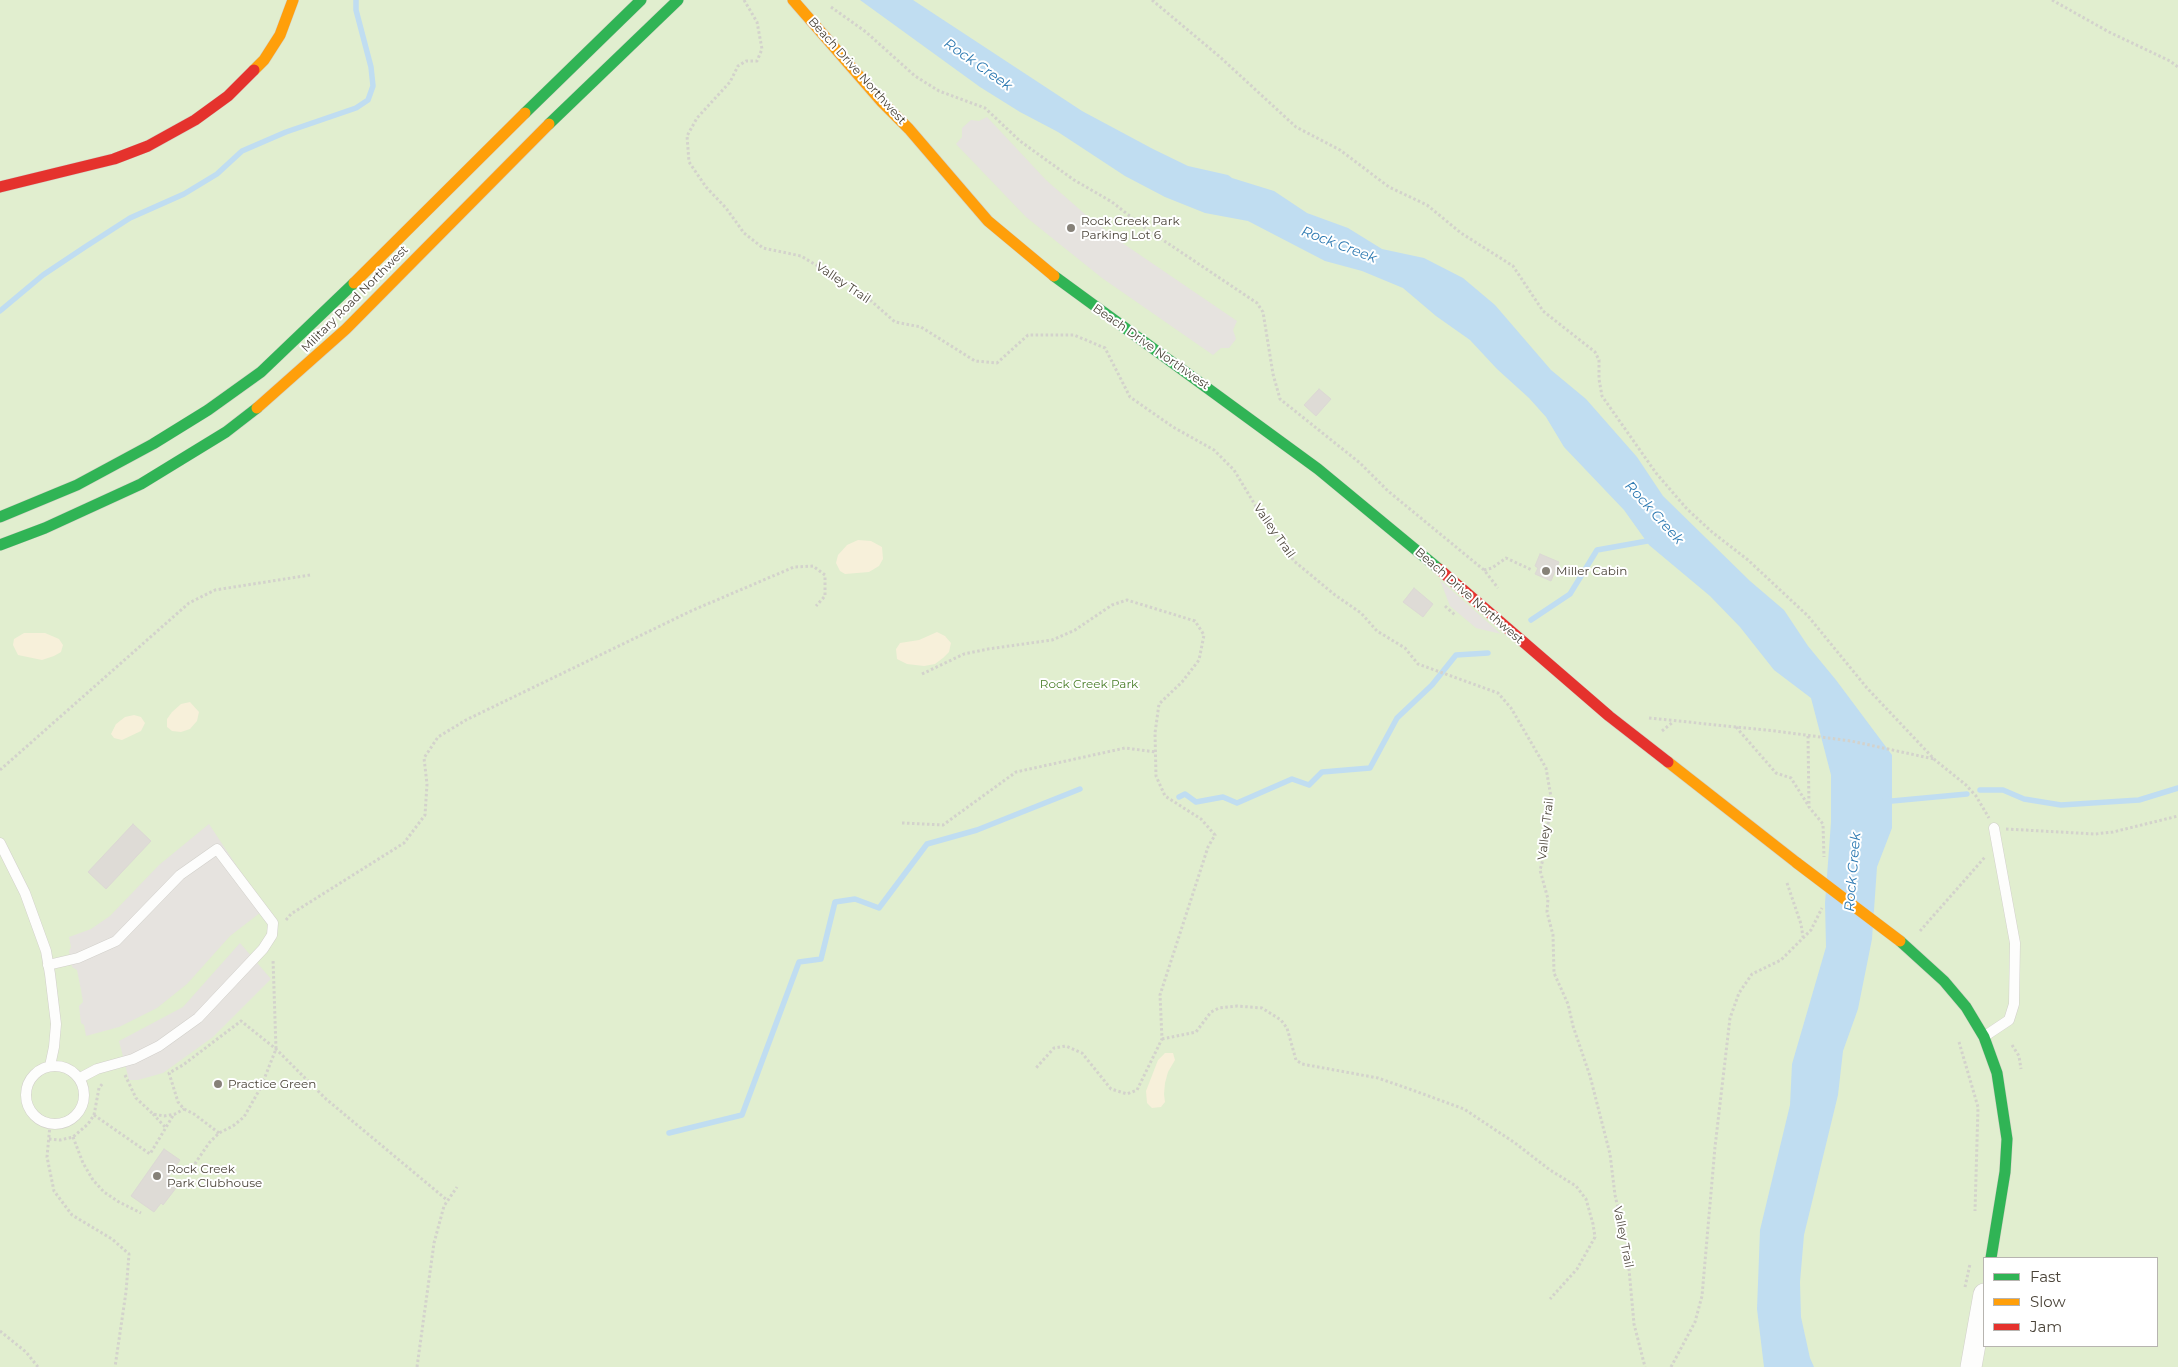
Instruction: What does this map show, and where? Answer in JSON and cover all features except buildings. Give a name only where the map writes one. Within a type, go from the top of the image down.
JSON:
[{"type":"street","points":[[0,187],[114,158],[154,143],[195,120],[228,96],[264,60],[280,35],[293,0]]},
{"type":"street","name":"Military Road Northwest","points":[[0,517],[77,485],[152,444],[208,410],[261,372],[327,311],[406,230],[640,0]]},
{"type":"street","name":"Military Road Northwest","points":[[0,545],[45,528],[141,484],[219,437],[262,405],[346,329],[594,79],[678,0]]},
{"type":"street","name":"Beach Drive Northwest","points":[[793,0],[988,221],[1029,257],[1086,301],[1318,469],[1424,556],[1609,716],[1900,941],[1944,981],[1966,1007],[1984,1037],[1997,1073],[2007,1139],[2006,1172],[1991,1257]]},
{"type":"street","points":[[1971,1367],[1974,1294]]},
{"type":"lane","points":[[1984,1037],[2009,1020],[2014,1004],[2015,943],[1994,828]]},
{"type":"lane","points":[[0,843],[25,893],[38,928],[48,965],[56,1024],[50,1066]]},
{"type":"lane","points":[[48,965],[78,958],[116,941],[180,875],[217,849],[273,923],[272,935],[262,949],[198,1018],[159,1046],[133,1059],[97,1069],[80,1078]]},
{"type":"lane","points":[[50,1066],[61,1066],[72,1070],[80,1078],[85,1091],[84,1105],[76,1116],[64,1124],[50,1125],[38,1120],[29,1109],[26,1096],[28,1082],[38,1072],[50,1066]]},
{"type":"path","name":"Valley Trail","points":[[744,0],[757,22],[762,49],[757,61],[746,61],[738,66],[730,82],[697,118],[687,136],[689,162],[706,187],[726,208],[744,233],[763,248],[801,256],[861,292],[895,322],[921,327],[975,361],[997,363],[1028,335],[1074,335],[1105,348],[1130,397],[1173,427],[1214,450],[1234,470],[1263,518],[1294,561],[1335,595],[1361,613],[1378,631],[1405,648],[1418,664],[1498,693],[1511,708],[1546,768],[1551,796],[1545,852],[1540,870],[1548,899],[1547,912],[1553,935],[1554,973],[1568,1004],[1573,1026],[1590,1076],[1610,1154],[1615,1195],[1627,1247],[1634,1324],[1645,1367]]},
{"type":"path","points":[[1152,0],[1220,57],[1296,127],[1340,150],[1390,188],[1427,205],[1461,234],[1513,266],[1543,311],[1595,352],[1599,360],[1599,380],[1602,396],[1656,473],[1681,502],[1712,532],[1748,560],[1808,616],[1861,681],[1935,760],[1966,784],[1976,796],[1994,828],[2095,834],[2113,832],[2178,816]]},
{"type":"path","points":[[2052,0],[2109,32],[2170,61],[2178,67]]},
{"type":"path","points":[[827,5],[866,32],[915,76],[939,92],[985,108],[1020,141],[1074,180],[1112,202],[1145,228],[1257,303],[1265,320],[1273,374],[1280,399],[1360,463],[1388,491],[1484,570],[1500,590]]},
{"type":"path","points":[[1484,570],[1492,568],[1506,558],[1532,570]]},
{"type":"path","points":[[192,1168],[218,1133],[233,1126],[244,1116],[261,1087],[276,1050],[272,935],[291,914],[404,843],[424,815],[427,784],[424,758],[438,737],[466,720],[691,611],[794,567],[812,566],[825,575],[826,596],[816,606]]},
{"type":"path","points":[[0,770],[188,603],[216,590],[310,575]]},
{"type":"path","points":[[922,674],[964,654],[1052,640],[1075,630],[1112,605],[1127,600],[1194,620],[1204,635],[1199,660],[1182,682],[1158,704],[1155,733],[1156,776],[1165,796],[1201,819],[1215,835],[1208,847],[1160,995],[1162,1039],[1137,1090],[1127,1094],[1111,1089],[1082,1053],[1066,1046],[1054,1048],[1036,1068]]},
{"type":"path","points":[[1646,718],[1851,742],[1935,760]]},
{"type":"path","points":[[1735,727],[1776,773],[1791,778],[1809,807],[1823,824],[1823,865]]},
{"type":"path","points":[[1808,736],[1809,807]]},
{"type":"path","points":[[902,823],[943,825],[1016,772],[1125,748],[1156,752]]},
{"type":"path","points":[[1915,937],[1997,843]]},
{"type":"path","points":[[1794,860],[1782,871],[1801,924],[1803,938]]},
{"type":"path","points":[[1671,1367],[1695,1322],[1702,1296],[1714,1157],[1730,1018],[1739,994],[1752,974],[1781,960],[1803,938],[1815,923],[1822,909],[1822,900]]},
{"type":"path","points":[[1162,1039],[1196,1032],[1211,1012],[1219,1008],[1237,1006],[1262,1008],[1281,1020],[1287,1028],[1296,1060],[1302,1064],[1378,1078],[1415,1091],[1464,1110],[1508,1138],[1550,1170],[1576,1186],[1586,1199],[1593,1224],[1595,1237],[1577,1270],[1550,1299]]},
{"type":"path","points":[[218,1133],[194,1114],[184,1109],[178,1102],[169,1073],[183,1065],[241,1021],[276,1050],[326,1099],[448,1200]]},
{"type":"path","points":[[1963,1056],[1978,1107],[1974,1220]]},
{"type":"path","points":[[121,1075],[125,1074],[136,1098],[166,1128]]},
{"type":"path","points":[[49,1139],[60,1140],[73,1137],[88,1124],[94,1115],[99,1088],[106,1080]]},
{"type":"path","points":[[153,1114],[164,1116],[184,1109]]},
{"type":"path","points":[[94,1115],[150,1154],[174,1114]]},
{"type":"path","points":[[50,1125],[47,1157],[54,1191],[72,1215],[112,1238],[129,1254],[126,1292],[115,1367]]},
{"type":"path","points":[[73,1137],[83,1163],[93,1180],[104,1192],[118,1202],[142,1213]]},
{"type":"path","points":[[417,1367],[434,1243],[448,1200],[457,1187]]},
{"type":"path","points":[[1971,1257],[1974,1294]]},
{"type":"path","points":[[0,1331],[26,1352],[38,1367]]},
{"type":"green space","name":"Rock Creek Park","points":[[0,0],[2178,0],[2178,1367],[0,1367]]},
{"type":"sand","points":[[858,540],[871,541],[882,547],[883,559],[879,566],[869,572],[845,574],[840,571],[836,563],[838,555],[847,545]]},
{"type":"sand","points":[[937,632],[945,636],[951,643],[949,652],[935,664],[924,666],[907,664],[897,659],[896,649],[900,643],[919,640]]},
{"type":"sand","points":[[24,633],[45,633],[59,639],[63,645],[61,652],[42,660],[18,655],[13,645],[14,639]]},
{"type":"sand","points":[[190,702],[199,712],[197,721],[190,729],[181,732],[172,731],[167,727],[167,719],[181,704]]},
{"type":"sand","points":[[134,715],[141,717],[145,723],[141,731],[122,740],[114,738],[111,734],[116,724],[125,717]]},
{"type":"sand","points":[[1165,1053],[1173,1053],[1175,1060],[1168,1072],[1165,1083],[1165,1102],[1161,1107],[1152,1108],[1147,1103],[1146,1091],[1158,1060]]},
{"type":"shaded area","name":"Rock Creek Park Parking Lot 6","points":[[987,117],[1046,180],[1086,215],[1118,240],[1237,321],[1233,330],[1236,339],[1229,348],[1221,348],[1213,355],[1102,278],[1026,217],[956,144],[962,137],[962,128],[971,120],[979,121]]},
{"type":"shaded area","points":[[1440,580],[1501,634],[1476,628],[1450,606]]},
{"type":"shaded area","points":[[209,824],[265,909],[230,936],[187,984],[157,1008],[119,1027],[86,1036],[84,1025],[81,1023],[79,1006],[83,1002],[81,990],[77,970],[72,967],[69,937],[91,929],[110,916],[159,865]]},
{"type":"shaded area","points":[[240,943],[271,979],[213,1037],[163,1073],[138,1080],[129,1080],[119,1041],[183,1007]]},
{"type":"water","name":"Rock Creek","points":[[860,0],[913,0],[1082,111],[1153,149],[1188,166],[1228,175],[1232,178],[1274,191],[1307,213],[1348,228],[1382,249],[1424,258],[1463,278],[1495,305],[1551,370],[1586,399],[1637,457],[1663,496],[1750,581],[1784,610],[1808,646],[1892,755],[1892,828],[1877,867],[1872,939],[1858,1009],[1843,1051],[1838,1095],[1804,1235],[1800,1282],[1801,1317],[1810,1358],[1814,1367],[1764,1367],[1757,1309],[1760,1230],[1790,1105],[1792,1064],[1826,947],[1825,903],[1831,822],[1831,775],[1811,698],[1774,670],[1740,627],[1710,596],[1649,545],[1624,510],[1564,447],[1546,417],[1529,398],[1497,369],[1470,340],[1436,316],[1403,288],[1362,271],[1325,261],[1248,221],[1205,213],[1165,197],[1125,176],[1058,132],[1020,112],[980,87]]},
{"type":"waterway","points":[[0,311],[43,275],[85,247],[130,218],[184,194],[217,174],[242,151],[286,132],[356,108],[368,100],[373,86],[371,67],[356,10],[356,0]]},
{"type":"waterway","points":[[1531,620],[1570,594],[1597,550],[1653,540]]},
{"type":"waterway","points":[[1179,797],[1185,794],[1196,802],[1223,797],[1237,803],[1292,779],[1309,785],[1322,772],[1370,768],[1397,718],[1432,685],[1456,655],[1488,653]]},
{"type":"waterway","points":[[1980,790],[2003,790],[2024,799],[2061,805],[2139,800],[2178,788]]},
{"type":"waterway","points":[[669,1133],[742,1115],[799,962],[821,959],[835,902],[855,899],[879,908],[927,844],[977,830],[1080,789]]},
{"type":"waterway","points":[[1885,798],[1892,801],[1967,794]]},
{"type":"traffic: fast","points":[[525,113],[641,0]]},
{"type":"traffic: fast","points":[[549,124],[678,0]]},
{"type":"traffic: fast","points":[[1054,276],[1318,469],[1439,569]]},
{"type":"traffic: fast","points":[[0,517],[77,485],[153,444],[208,410],[261,372],[354,283]]},
{"type":"traffic: fast","points":[[0,545],[45,528],[141,484],[226,432],[257,408]]},
{"type":"traffic: fast","points":[[1900,941],[1944,981],[1966,1007],[1984,1037],[1997,1073],[2007,1139],[2005,1172],[1991,1257]]},
{"type":"traffic: slow","points":[[254,70],[264,60],[280,35],[293,0]]},
{"type":"traffic: slow","points":[[793,0],[881,101],[909,129],[988,221],[1054,276]]},
{"type":"traffic: slow","points":[[354,283],[525,113]]},
{"type":"traffic: slow","points":[[257,408],[346,329],[549,124]]},
{"type":"traffic: slow","points":[[1668,762],[1797,863]]},
{"type":"traffic: slow","points":[[1797,863],[1900,941]]},
{"type":"traffic: jam","points":[[0,187],[114,159],[148,146],[195,120],[228,96],[254,70]]},
{"type":"traffic: jam","points":[[1439,569],[1609,716],[1668,762]]},
{"type":"place","name":"Rock Creek Park Parking Lot 6","points":[[1071,228]]},
{"type":"place","name":"Miller Cabin","points":[[1546,571]]},
{"type":"place","name":"Practice Green","points":[[218,1084]]},
{"type":"place","name":"Rock Creek Park Clubhouse","points":[[157,1176]]}]
